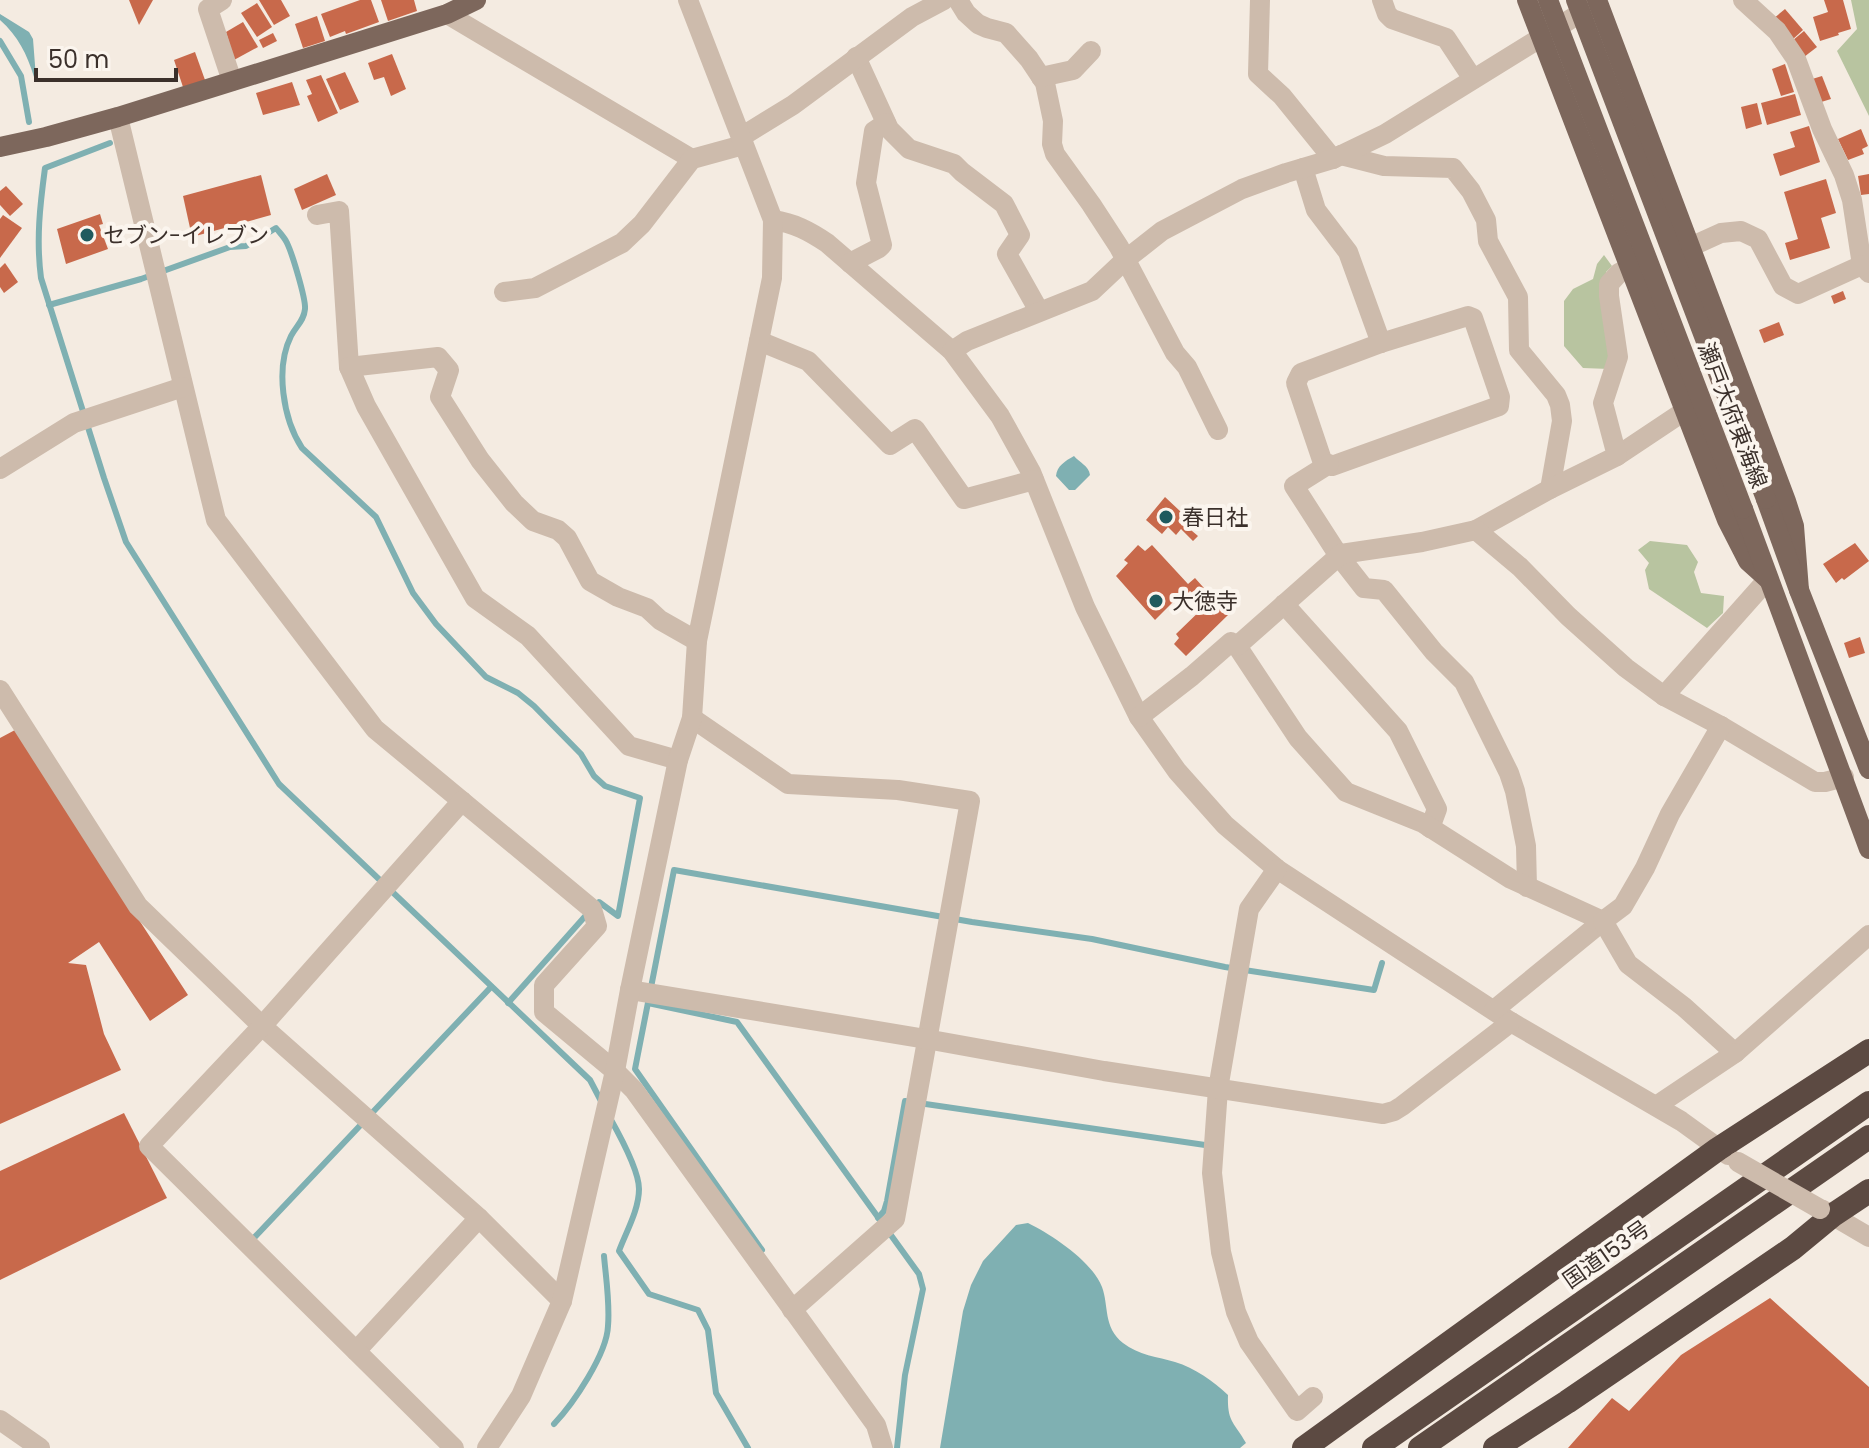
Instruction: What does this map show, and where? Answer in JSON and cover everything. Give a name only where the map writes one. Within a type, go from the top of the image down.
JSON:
[{"type":"highway","points":[[1304,1448],[1728,1155],[1869,1051]]},
{"type":"highway","name":"国道153号","points":[[1374,1448],[1869,1103]]},
{"type":"highway","points":[[1420,1448],[1869,1137]]},
{"type":"highway","points":[[1495,1448],[1793,1248],[1826,1212],[1869,1191]]},
{"type":"main road","points":[[0,147],[118,117],[447,14],[476,0]]},
{"type":"main road","points":[[1527,0],[1727,520],[1748,561],[1768,579]]},
{"type":"main road","name":"瀬戸大府東海線","points":[[1548,0],[1869,849]]},
{"type":"main road","name":"瀬戸大府東海線","points":[[1576,0],[1869,769]]},
{"type":"main road","points":[[1599,1],[1794,526],[1799,590]]},
{"type":"street","points":[[222,0],[208,9],[232,81]]},
{"type":"street","points":[[487,1448],[521,1396],[562,1301],[615,1071],[678,760],[692,718],[697,641],[772,278],[773,220],[688,0]]},
{"type":"street","points":[[504,292],[535,288],[622,243],[642,224],[692,159],[742,141],[912,17],[944,0]]},
{"type":"street","points":[[958,0],[978,24],[1006,33],[1045,83],[1053,121],[1055,154],[1125,260],[1175,353],[1187,367],[1218,430]]},
{"type":"street","points":[[1260,0],[1258,74],[1337,157],[1384,166],[1453,168],[1471,191],[1486,220],[1488,241],[1518,297],[1519,350],[1556,395],[1560,405],[1562,421],[1550,489]]},
{"type":"street","points":[[1382,0],[1392,19],[1446,38],[1473,79]]},
{"type":"street","points":[[1690,247],[1721,233],[1741,231],[1758,239],[1783,286],[1798,294],[1866,269],[1844,175],[1822,129],[1796,59],[1777,31],[1743,0]]},
{"type":"street","points":[[952,351],[967,341],[1092,291],[1125,260],[1177,221],[1242,189],[1337,157],[1385,134],[1599,1]]},
{"type":"street","points":[[447,14],[692,159]]},
{"type":"street","points":[[1041,77],[1073,70],[1091,51]]},
{"type":"street","points":[[856,57],[889,129],[909,149],[954,164],[1004,204],[1020,235],[1007,254],[1039,311]]},
{"type":"street","points":[[118,117],[216,520],[375,729],[592,909],[597,926],[544,985],[544,1012],[634,1090],[876,1425],[883,1448]]},
{"type":"street","points":[[850,263],[882,245],[866,183],[874,131],[886,123]]},
{"type":"street","points":[[1303,168],[1316,210],[1348,252],[1381,343]]},
{"type":"street","points":[[317,215],[339,211],[349,367],[366,406],[475,598],[528,636],[629,746],[678,760]]},
{"type":"street","points":[[773,220],[792,223],[827,243],[952,351],[1000,416],[1034,480],[1085,607],[1139,717],[1177,771],[1225,825],[1277,869],[1503,1016],[1681,1121],[1728,1155],[1869,1237]]},
{"type":"street","points":[[1617,456],[1603,403],[1618,357],[1609,284],[1619,273],[1631,267]]},
{"type":"street","points":[[1468,316],[1473,318],[1500,397],[1499,406],[1332,466],[1323,463],[1296,383],[1301,373],[1381,343],[1468,316]]},
{"type":"street","points":[[759,341],[808,361],[890,445],[915,429],[964,499],[1034,480]]},
{"type":"street","points":[[349,367],[438,357],[449,370],[440,397],[480,460],[514,503],[533,521],[558,530],[567,538],[590,581],[618,597],[647,608],[660,620],[697,641]]},
{"type":"street","points":[[0,469],[74,423],[183,387]]},
{"type":"street","points":[[1237,646],[1341,554],[1476,530],[1617,456],[1686,410]]},
{"type":"street","points":[[1329,464],[1294,486],[1339,556],[1364,588],[1384,590],[1434,652],[1464,682],[1515,791],[1526,846],[1527,887]]},
{"type":"street","points":[[1476,530],[1520,567],[1626,668],[1664,696],[1815,782],[1844,777]]},
{"type":"street","points":[[1664,696],[1768,579]]},
{"type":"street","points":[[1284,604],[1398,731],[1437,809],[1430,828]]},
{"type":"street","points":[[1139,717],[1231,642],[1237,646],[1298,738],[1346,792],[1423,823],[1494,870],[1603,921],[1628,964],[1684,1007],[1735,1053]]},
{"type":"street","points":[[0,690],[138,906],[262,1026],[479,1218],[562,1301]]},
{"type":"street","points":[[692,718],[788,784],[898,790],[970,801],[895,1219],[792,1310]]},
{"type":"street","points":[[630,990],[1104,1071],[1383,1114],[1402,1106],[1623,906],[1670,814],[1721,726]]},
{"type":"street","points":[[454,1448],[149,1146],[262,1026],[462,801]]},
{"type":"street","points":[[1277,869],[1249,909],[1218,1089],[1212,1173],[1221,1252],[1236,1312],[1249,1342],[1297,1411],[1313,1397]]},
{"type":"street","points":[[1656,1106],[1735,1053],[1869,935]]},
{"type":"street","points":[[356,1351],[479,1218]]},
{"type":"street","points":[[0,1420],[40,1448]]},
{"type":"green space","points":[[1851,0],[1869,0],[1869,116],[1837,51],[1857,29]]},
{"type":"green space","points":[[1604,255],[1612,266],[1606,272],[1609,369],[1583,368],[1564,346],[1564,301],[1573,289],[1593,279],[1597,264]]},
{"type":"green space","points":[[1650,541],[1687,545],[1698,562],[1694,572],[1701,593],[1724,596],[1723,613],[1707,628],[1649,589],[1645,570],[1649,563],[1638,550]]},
{"type":"water","points":[[0,14],[29,32],[33,39],[36,78],[21,46],[0,20]]},
{"type":"water","points":[[1074,456],[1090,475],[1075,490],[1069,490],[1056,476],[1060,467]]},
{"type":"water","points":[[1028,1223],[1059,1242],[1090,1268],[1102,1287],[1112,1330],[1123,1343],[1142,1353],[1190,1368],[1228,1395],[1230,1417],[1246,1443],[1240,1448],[940,1448],[963,1311],[971,1285],[983,1261],[1016,1225]]},
{"type":"building","points":[[129,0],[153,0],[139,25]]},
{"type":"building","points":[[259,0],[281,0],[290,16],[274,25]]},
{"type":"building","points":[[360,0],[371,0],[379,22],[330,37],[321,14]]},
{"type":"building","points":[[381,0],[414,0],[417,11],[388,21]]},
{"type":"building","points":[[1824,0],[1843,0],[1851,29],[1820,41],[1813,17],[1828,12]]},
{"type":"building","points":[[257,3],[272,27],[257,37],[241,13]]},
{"type":"building","points":[[1785,9],[1803,30],[1792,40],[1773,19]]},
{"type":"building","points":[[317,16],[325,41],[303,48],[295,24]]},
{"type":"building","points":[[243,22],[258,47],[234,60],[226,32]]},
{"type":"building","points":[[1804,31],[1817,47],[1804,57],[1792,41]]},
{"type":"building","points":[[273,33],[277,41],[263,48],[259,40]]},
{"type":"building","points":[[195,52],[205,80],[183,87],[174,60]]},
{"type":"building","points":[[392,54],[406,89],[391,96],[384,77],[374,80],[368,63]]},
{"type":"building","points":[[1785,64],[1794,92],[1781,96],[1772,69]]},
{"type":"building","points":[[345,72],[359,102],[340,110],[326,79]]},
{"type":"building","points":[[321,75],[338,113],[318,122],[307,96],[312,94],[306,80]]},
{"type":"building","points":[[1822,76],[1831,99],[1818,103],[1809,80]]},
{"type":"building","points":[[292,82],[300,105],[263,115],[256,93]]},
{"type":"building","points":[[1795,94],[1801,115],[1767,125],[1761,103]]},
{"type":"building","points":[[1757,103],[1762,124],[1746,129],[1741,107]]},
{"type":"building","points":[[1809,126],[1820,162],[1780,176],[1773,154],[1795,147],[1790,132]]},
{"type":"building","points":[[1861,129],[1868,146],[1862,149],[1864,154],[1848,160],[1838,139]]},
{"type":"building","points":[[327,174],[336,195],[302,210],[294,189]]},
{"type":"building","points":[[1869,174],[1869,194],[1861,195],[1858,176]]},
{"type":"building","points":[[261,175],[271,215],[192,237],[183,196]]},
{"type":"building","points":[[1826,179],[1836,213],[1821,218],[1830,248],[1790,260],[1785,243],[1798,239],[1784,192]]},
{"type":"building","points":[[6,186],[23,204],[10,216],[0,205],[0,191]]},
{"type":"building","points":[[100,214],[103,224],[99,225],[108,249],[66,264],[57,229]]},
{"type":"building","points":[[3,215],[22,228],[0,258],[0,219]]},
{"type":"building","points":[[5,263],[18,282],[4,293],[0,287],[0,268]]},
{"type":"building","points":[[1843,291],[1846,299],[1834,304],[1831,296]]},
{"type":"building","points":[[1779,322],[1784,335],[1764,343],[1759,330]]},
{"type":"building","name":"春日社","points":[[1165,497],[1181,512],[1188,522],[1185,525],[1198,536],[1193,541],[1181,529],[1176,535],[1168,527],[1162,534],[1146,520]]},
{"type":"building","points":[[1855,543],[1869,561],[1836,583],[1823,564]]},
{"type":"building","name":"大徳寺","points":[[1138,545],[1145,551],[1152,545],[1188,584],[1195,578],[1228,615],[1186,656],[1174,644],[1179,638],[1176,634],[1208,603],[1195,591],[1190,591],[1181,599],[1178,597],[1155,620],[1116,576],[1128,563],[1124,560]]},
{"type":"building","points":[[1860,637],[1865,653],[1849,658],[1844,643]]},
{"type":"building","points":[[15,730],[188,995],[150,1021],[99,942],[68,963],[86,965],[104,1034],[121,1070],[0,1124],[0,738]]},
{"type":"building","points":[[124,1113],[167,1198],[0,1280],[0,1171]]},
{"type":"building","points":[[1770,1298],[1869,1387],[1869,1448],[1568,1448],[1612,1398],[1629,1411],[1681,1355]]},
{"type":"waterway","points":[[0,41],[21,76],[29,122]]},
{"type":"waterway","points":[[110,143],[45,168],[39,250],[41,278],[126,542],[279,784],[590,1080],[601,1101]]},
{"type":"waterway","points":[[49,305],[141,279],[230,247],[246,246],[276,228],[289,248],[305,304],[303,317],[286,349],[282,378],[290,423],[302,448],[376,517],[413,593],[436,624],[486,677],[518,693],[534,706],[581,754],[594,776],[605,786],[640,798],[618,916],[599,902],[596,905]]},
{"type":"waterway","points":[[762,1250],[635,1069],[674,870],[972,922],[1092,939],[1225,967],[1374,990],[1382,963]]},
{"type":"waterway","points":[[508,1003],[588,913]]},
{"type":"waterway","points":[[251,1241],[491,987]]},
{"type":"waterway","points":[[648,1003],[737,1022],[919,1274],[923,1289],[905,1375],[897,1448]]},
{"type":"waterway","points":[[878,1218],[887,1201],[905,1101],[1205,1145]]},
{"type":"waterway","points":[[610,1118],[632,1163],[639,1189],[635,1213],[619,1251],[649,1294],[698,1310],[708,1330],[716,1393],[748,1448]]},
{"type":"waterway","points":[[554,1424],[588,1378],[606,1337],[608,1309],[604,1256]]},
{"type":"place","name":"セブン-イレブン","points":[[87,235]]},
{"type":"place","name":"春日社","points":[[1166,517]]},
{"type":"place","name":"大徳寺","points":[[1156,601]]}]
